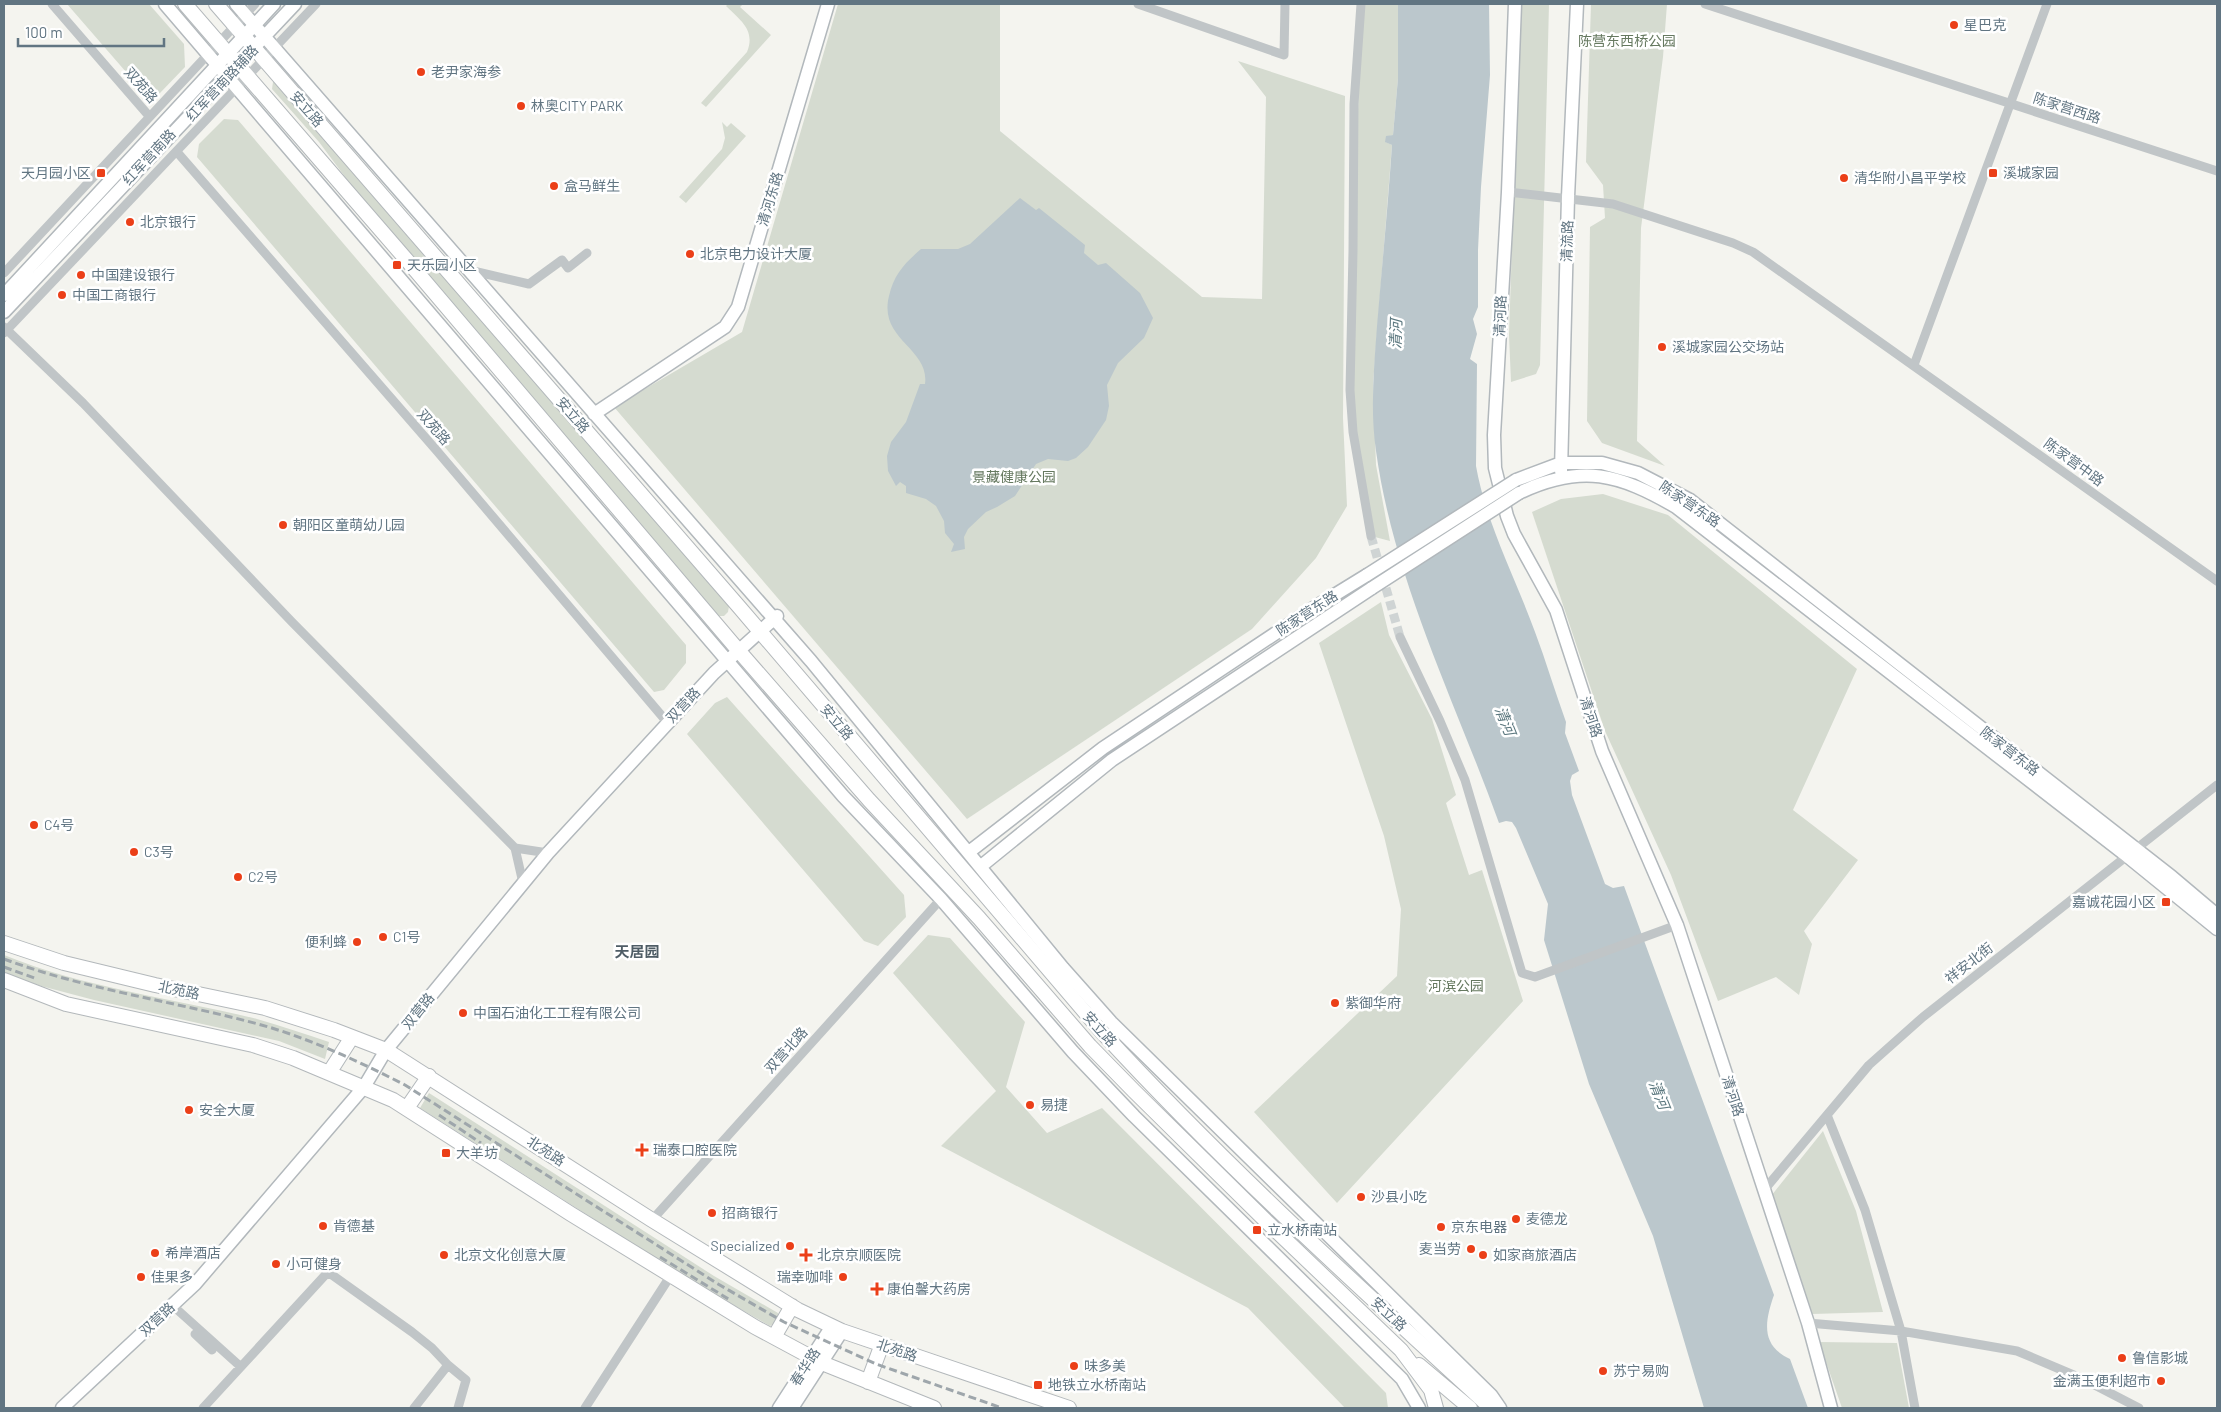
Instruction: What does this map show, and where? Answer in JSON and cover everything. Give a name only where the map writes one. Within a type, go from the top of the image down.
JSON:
[{"type":"main road","name":"安立路","points":[[185,4],[738,650],[869,800],[979,918],[1096,1052],[1267,1222],[1401,1350],[1470,1408]]},
{"type":"main road","name":"安立路","points":[[216,4],[759,631],[1053,976],[1150,1084],[1278,1212],[1491,1408]]},
{"type":"main road","name":"北苑路","points":[[4,943],[109,974],[265,1008],[386,1050],[652,1220],[792,1306],[837,1329],[1069,1408]]},
{"type":"main road","points":[[4,980],[66,1004],[253,1046],[293,1058],[364,1087],[407,1108],[671,1275],[774,1337],[817,1360],[934,1408]]},
{"type":"main road","points":[[329,1073],[352,1037]]},
{"type":"main road","points":[[407,1108],[429,1076]]},
{"type":"main road","points":[[774,1337],[792,1306]]},
{"type":"main road","points":[[868,1382],[882,1344]]},
{"type":"main road","name":"安立路","points":[[1401,1350],[1431,1390],[1436,1408]]},
{"type":"street","name":"双苑路","points":[[52,4],[150,116]]},
{"type":"street","points":[[165,4],[843,796],[941,898],[1073,1052],[1134,1116],[1402,1379],[1418,1408]]},
{"type":"street","name":"安立路","points":[[236,4],[594,414],[775,617],[1063,968],[1111,1022],[1492,1395],[1500,1408]]},
{"type":"street","points":[[4,273],[208,54],[223,48],[235,25],[255,4]]},
{"type":"street","name":"红军营南路","points":[[4,295],[217,64],[223,48],[244,36],[274,4]]},
{"type":"street","name":"红军营南路","points":[[4,312],[295,4]]},
{"type":"street","name":"红军营南路辅路","points":[[5,330],[177,152],[316,4]]},
{"type":"street","name":"清河东路","points":[[594,414],[725,327],[738,307],[828,4]]},
{"type":"street","points":[[1138,4],[1284,55],[1285,4]]},
{"type":"street","points":[[1361,4],[1354,104],[1350,390],[1353,432],[1371,536]]},
{"type":"street","name":"清河路","points":[[1515,4],[1508,192],[1494,435],[1495,468],[1507,516],[1514,534],[1556,610],[1602,751],[1677,925],[1808,1323],[1831,1408]]},
{"type":"street","name":"清流路","points":[[1560,478],[1568,198],[1577,4]]},
{"type":"street","points":[[1705,4],[2010,104],[1914,365]]},
{"type":"street","name":"陈家营西路","points":[[2047,4],[2010,104],[2217,172]]},
{"type":"street","name":"双苑路","points":[[177,152],[437,451],[667,722]]},
{"type":"street","name":"陈家营中路","points":[[1508,192],[1614,204],[1696,230],[1753,252],[2217,582]]},
{"type":"street","points":[[469,270],[529,284],[562,260],[568,268],[588,253]]},
{"type":"street","points":[[5,330],[83,403],[292,622],[514,848],[523,883]]},
{"type":"street","name":"陈家营东路","points":[[969,852],[1103,748],[1516,480],[1561,463],[1602,463],[1638,473],[1690,500],[2131,852],[2217,929]]},
{"type":"street","name":"陈家营东路","points":[[980,867],[1112,760],[1519,493],[1539,484],[1560,478],[1592,476],[1609,477],[1648,491],[1676,507],[2217,915]]},
{"type":"street","name":"双营路","points":[[62,1408],[195,1284],[364,1087],[386,1050],[548,853],[667,722],[726,661],[775,617]]},
{"type":"street","points":[[1400,637],[1440,721],[1465,780],[1522,973],[1534,977],[1677,925]]},
{"type":"street","name":"祥安北街","points":[[1764,1190],[1869,1065],[1922,1017],[2217,785]]},
{"type":"street","points":[[514,848],[548,853]]},
{"type":"street","name":"双营北路","points":[[652,1220],[941,898]]},
{"type":"street","points":[[1827,1115],[1864,1210],[1901,1331],[1915,1408]]},
{"type":"street","points":[[203,1408],[328,1272],[412,1332],[466,1380],[458,1408]]},
{"type":"street","points":[[585,1408],[671,1275]]},
{"type":"street","points":[[172,1305],[241,1367]]},
{"type":"street","points":[[1808,1323],[1901,1331],[2017,1351],[2083,1379],[2138,1408]]},
{"type":"street","name":"春华路","points":[[792,1408],[817,1360],[837,1329]]},
{"type":"street","points":[[195,1334],[212,1350]]},
{"type":"street","name":"春华路","points":[[779,1408],[817,1360]]},
{"type":"street","points":[[414,1408],[448,1365]]},
{"type":"green space","points":[[67,4],[149,4],[184,44],[185,67],[160,93],[146,95]]},
{"type":"green space","points":[[728,4],[743,4],[740,7],[771,35],[706,107],[701,103],[747,52],[749,44],[748,31],[726,6]]},
{"type":"green space","name":"景藏健康公园","points":[[838,4],[1000,4],[1000,131],[1202,297],[1262,299],[1266,97],[1238,61],[1345,96],[1343,418],[1347,506],[1316,558],[1252,629],[967,819],[614,407],[742,332]]},
{"type":"green space","points":[[1361,4],[1398,4],[1398,78],[1393,135],[1386,137],[1386,142],[1392,145],[1373,384],[1376,465],[1390,541],[1371,536],[1350,390]]},
{"type":"green space","points":[[1520,4],[1549,4],[1540,365],[1536,374],[1511,382],[1509,335]]},
{"type":"green space","name":"陈营东西桥公园","points":[[1591,4],[1667,4],[1663,57],[1641,228],[1637,441],[1665,466],[1602,443],[1587,421],[1590,227],[1605,218],[1603,185],[1586,162]]},
{"type":"green space","points":[[280,81],[729,606],[728,612],[724,616],[718,616],[378,221],[319,142],[272,89],[273,82]]},
{"type":"green space","points":[[224,119],[238,120],[686,645],[686,663],[664,690],[654,692],[197,157],[199,144]]},
{"type":"green space","points":[[722,122],[727,127],[731,123],[746,136],[686,203],[679,197],[722,149],[725,138]]},
{"type":"green space","points":[[1603,494],[1668,515],[1857,669],[1793,810],[1858,860],[1804,931],[1812,944],[1799,995],[1776,977],[1718,1001],[1671,875],[1605,731],[1532,512],[1561,499]]},
{"type":"green space","name":"河滨公园","points":[[1381,602],[1389,635],[1432,719],[1456,795],[1446,803],[1469,875],[1482,870],[1523,1001],[1337,1203],[1254,1112],[1397,976],[1401,909],[1384,836],[1319,643]]},
{"type":"green space","points":[[727,697],[904,895],[906,917],[878,946],[864,941],[687,734],[715,703]]},
{"type":"green space","points":[[928,935],[950,938],[1025,1022],[1006,1087],[1047,1133],[1102,1108],[1386,1393],[1388,1408],[1345,1408],[1248,1308],[941,1146],[996,1091],[893,973]]},
{"type":"green space","points":[[4,955],[66,976],[257,1019],[293,1030],[329,1042],[325,1059],[279,1041],[94,1000],[41,986],[4,973]]},
{"type":"green space","points":[[429,1093],[714,1276],[778,1313],[778,1321],[770,1326],[686,1278],[420,1108]]},
{"type":"green space","points":[[1823,1131],[1856,1211],[1883,1312],[1812,1314],[1771,1196]]},
{"type":"green space","points":[[1819,1342],[1897,1343],[1909,1408],[1842,1408]]},
{"type":"water","name":"清河","points":[[1398,4],[1489,4],[1490,75],[1481,187],[1478,307],[1473,319],[1477,334],[1470,359],[1477,364],[1476,466],[1494,529],[1535,632],[1566,722],[1565,733],[1579,771],[1572,775],[1570,781],[1572,795],[1605,884],[1613,888],[1624,886],[1774,1295],[1768,1314],[1767,1332],[1769,1339],[1780,1353],[1790,1359],[1808,1408],[1704,1408],[1653,1236],[1589,1084],[1544,940],[1548,904],[1516,828],[1512,822],[1499,823],[1411,594],[1397,547],[1376,451],[1373,404],[1376,341],[1392,145],[1385,142],[1386,136],[1393,135],[1398,78]]},
{"type":"water","points":[[1020,198],[1036,210],[1039,208],[1085,245],[1084,253],[1098,265],[1106,263],[1140,293],[1153,318],[1144,338],[1118,363],[1107,385],[1109,406],[1106,420],[1088,447],[1076,458],[1068,461],[1048,459],[1036,464],[1015,496],[986,512],[968,529],[964,537],[965,549],[951,552],[954,544],[945,533],[944,521],[936,506],[926,499],[906,493],[906,486],[900,482],[896,486],[888,471],[887,456],[891,442],[906,422],[920,384],[925,384],[924,372],[920,361],[897,334],[891,323],[888,311],[889,296],[894,281],[901,270],[921,249],[958,249],[970,244]]},
{"type":"tunnel","points":[[1371,536],[1400,637]]},
{"type":"railway","points":[[4,959],[35,970],[98,987],[258,1024],[315,1043],[351,1059],[405,1085],[718,1284],[784,1322],[876,1364],[1002,1408]]},
{"type":"railway","points":[[4,967],[37,979]]},
{"type":"railway","points":[[439,1115],[481,1143]]},
{"type":"railway","points":[[660,1257],[730,1300]]},
{"type":"place","name":"星巴克","points":[[1954,25]]},
{"type":"place","name":"老尹家海参","points":[[421,72]]},
{"type":"place","name":"林奥CITY PARK","points":[[521,106]]},
{"type":"place","name":"天月园小区","points":[[101,173]]},
{"type":"place","name":"溪城家园","points":[[1993,173]]},
{"type":"place","name":"清华附小昌平学校","points":[[1844,178]]},
{"type":"place","name":"盒马鲜生","points":[[554,186]]},
{"type":"place","name":"北京银行","points":[[130,222]]},
{"type":"place","name":"北京电力设计大厦","points":[[690,254]]},
{"type":"place","name":"天乐园小区","points":[[397,265]]},
{"type":"place","name":"中国建设银行","points":[[81,275]]},
{"type":"place","name":"中国工商银行","points":[[62,295]]},
{"type":"place","name":"溪城家园公交场站","points":[[1662,347]]},
{"type":"place","name":"朝阳区童萌幼儿园","points":[[283,525]]},
{"type":"place","name":"C4号","points":[[34,825]]},
{"type":"place","name":"C3号","points":[[134,852]]},
{"type":"place","name":"C2号","points":[[238,877]]},
{"type":"place","name":"嘉诚花园小区","points":[[2166,902]]},
{"type":"place","name":"C1号","points":[[383,937]]},
{"type":"place","name":"便利蜂","points":[[357,942]]},
{"type":"place","name":"紫御华府","points":[[1335,1003]]},
{"type":"place","name":"中国石油化工工程有限公司","points":[[463,1013]]},
{"type":"place","name":"易捷","points":[[1030,1105]]},
{"type":"place","name":"安全大厦","points":[[189,1110]]},
{"type":"place","name":"瑞泰口腔医院","points":[[642,1150]]},
{"type":"place","name":"大羊坊","points":[[446,1153]]},
{"type":"place","name":"沙县小吃","points":[[1361,1197]]},
{"type":"place","name":"招商银行","points":[[712,1213]]},
{"type":"place","name":"麦德龙","points":[[1516,1219]]},
{"type":"place","name":"肯德基","points":[[323,1226]]},
{"type":"place","name":"京东电器","points":[[1441,1227]]},
{"type":"place","name":"立水桥南站","points":[[1257,1230]]},
{"type":"place","name":"Specialized","points":[[790,1246]]},
{"type":"place","name":"麦当劳","points":[[1471,1249]]},
{"type":"place","name":"希岸酒店","points":[[155,1253]]},
{"type":"place","name":"北京文化创意大厦","points":[[444,1255]]},
{"type":"place","name":"北京京顺医院","points":[[806,1255]]},
{"type":"place","name":"如家商旅酒店","points":[[1483,1255]]},
{"type":"place","name":"小可健身","points":[[276,1264]]},
{"type":"place","name":"佳果多","points":[[141,1277]]},
{"type":"place","name":"瑞幸咖啡","points":[[843,1277]]},
{"type":"place","name":"康伯馨大药房","points":[[877,1289]]},
{"type":"place","name":"鲁信影城","points":[[2122,1358]]},
{"type":"place","name":"味多美","points":[[1074,1366]]},
{"type":"place","name":"苏宁易购","points":[[1603,1371]]},
{"type":"place","name":"金满玉便利超市","points":[[2161,1381]]},
{"type":"place","name":"地铁立水桥南站","points":[[1038,1385]]},
{"type":"district","name":"天居园","points":[[637,952]]}]
